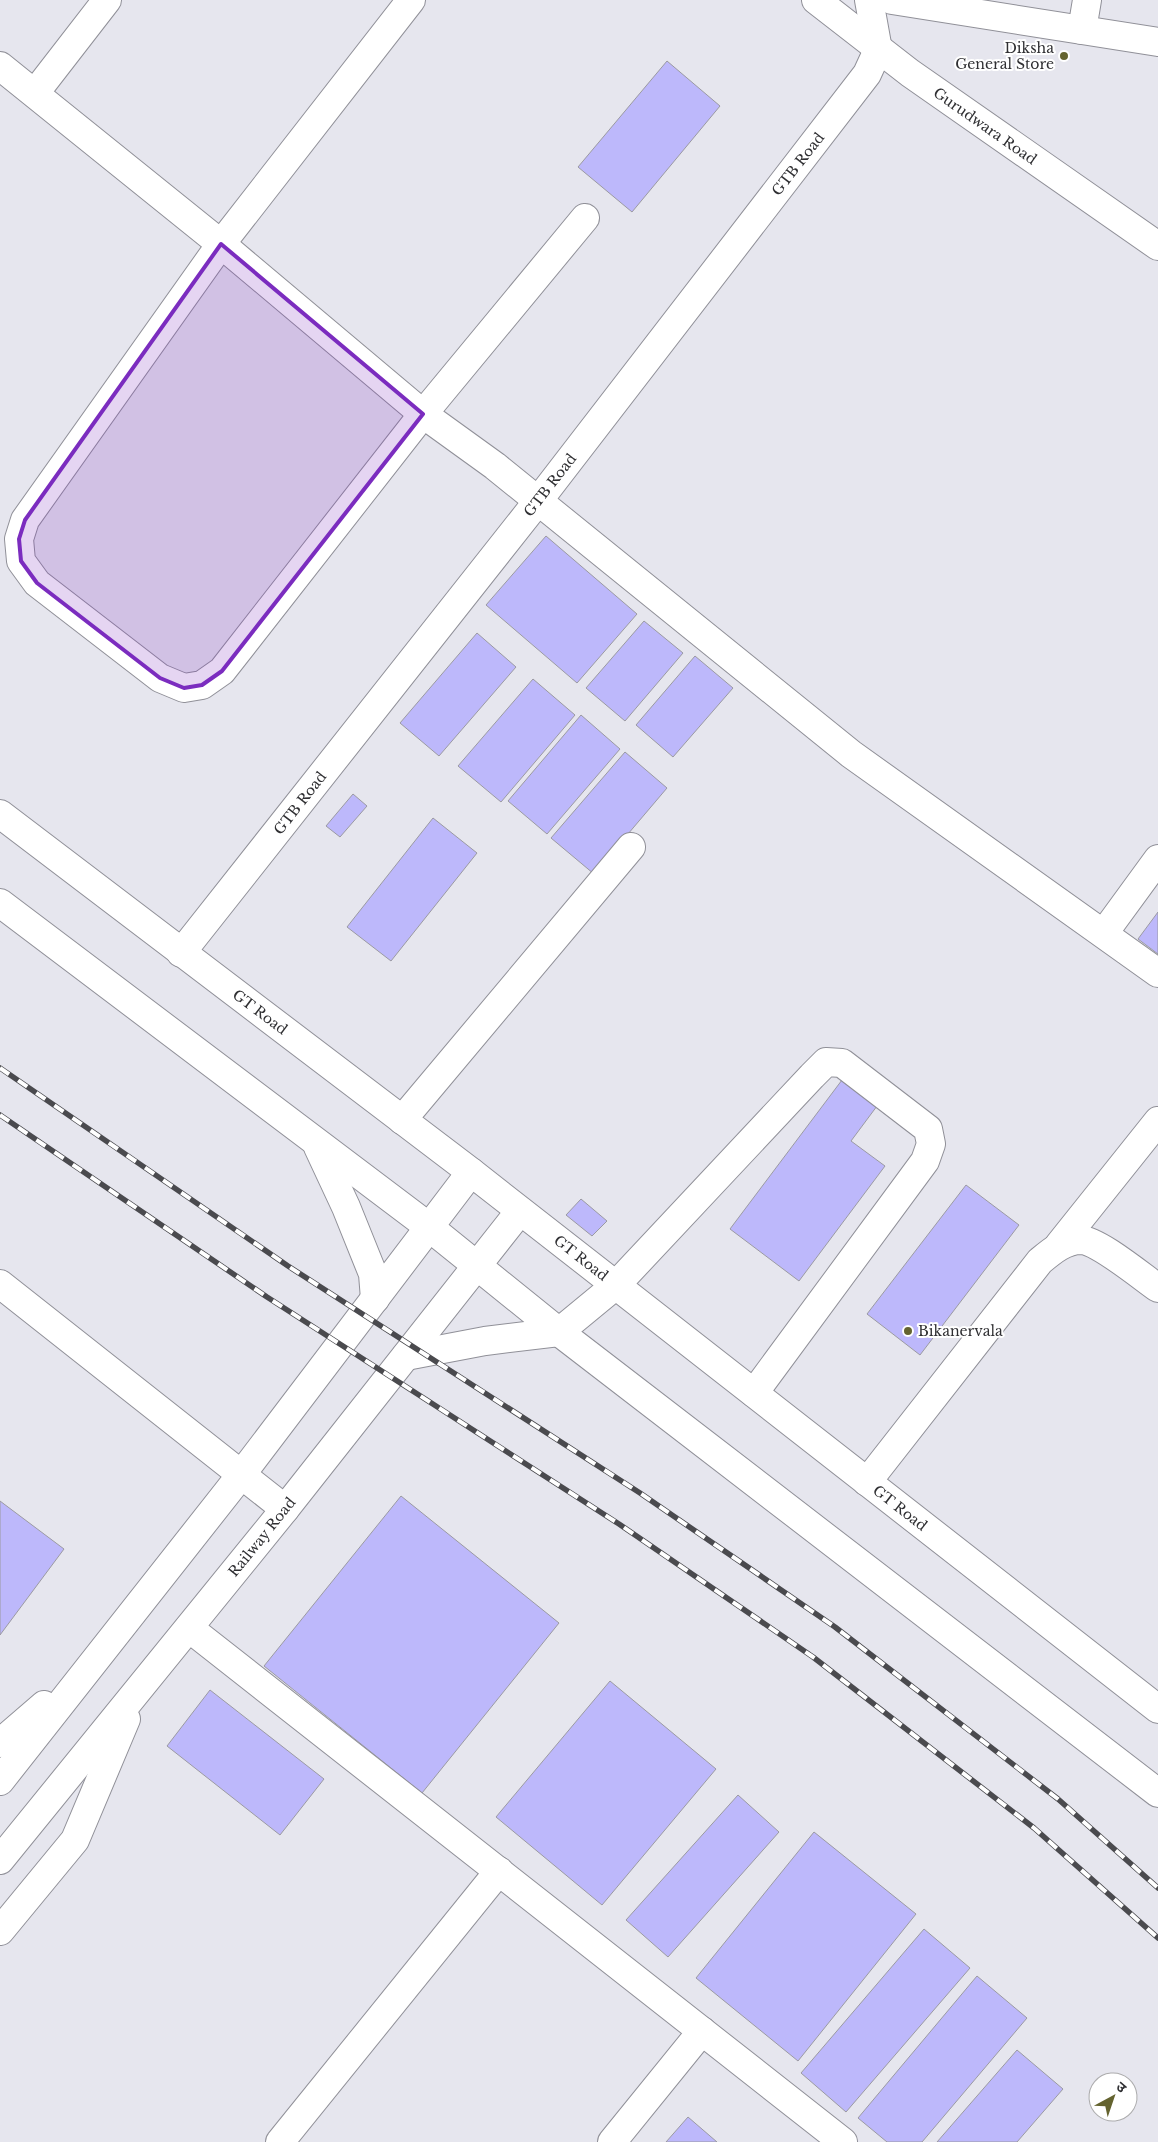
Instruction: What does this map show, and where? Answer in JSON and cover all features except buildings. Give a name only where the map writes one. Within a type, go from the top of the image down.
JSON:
[{"type":"main road","points":[[34,93],[107,0]]},
{"type":"main road","points":[[411,0],[221,244],[25,520],[19,539],[21,561],[37,583],[160,678],[184,688],[202,685],[222,670],[423,414],[585,218]]},
{"type":"main road","name":"Gurudwara Road","points":[[816,0],[878,50],[1158,246]]},
{"type":"main road","points":[[869,0],[878,50]]},
{"type":"main road","points":[[892,0],[1158,42]]},
{"type":"main road","points":[[1082,30],[1087,0]]},
{"type":"main road","name":"GTB Road","points":[[182,953],[538,501],[867,74],[878,50]]},
{"type":"main road","points":[[0,66],[221,244],[423,414],[495,466],[851,754],[1158,973]]},
{"type":"main road","name":"GT Road","points":[[0,814],[471,1172],[1158,1709]]},
{"type":"main road","points":[[402,1120],[631,847]]},
{"type":"main road","points":[[1104,933],[1158,859]]},
{"type":"main road","points":[[0,903],[317,1145],[429,1227],[559,1332],[1158,1793]]},
{"type":"main road","points":[[406,1356],[485,1341],[559,1332],[616,1285],[826,1062],[842,1062],[928,1129],[931,1144],[926,1161],[754,1393]]},
{"type":"main road","points":[[867,1482],[1040,1261],[1059,1245],[1158,1121]]},
{"type":"main road","points":[[317,1145],[346,1207],[373,1274],[375,1299]]},
{"type":"main road","points":[[0,1781],[241,1475],[471,1172]]},
{"type":"main road","name":"Railway Road","points":[[0,1860],[285,1509],[520,1211]]},
{"type":"main road","points":[[1059,1245],[1082,1240],[1104,1250],[1158,1288]]},
{"type":"main road","points":[[0,1284],[285,1509]]},
{"type":"main road","points":[[189,1628],[843,2142]]},
{"type":"main road","points":[[0,1743],[95,1660]]},
{"type":"main road","points":[[0,1931],[75,1840],[138,1690]]},
{"type":"main road","points":[[280,2142],[499,1871]]},
{"type":"main road","points":[[612,2142],[702,2031]]},
{"type":"highlighted area","points":[[221,244],[423,414],[222,671],[202,685],[184,688],[160,678],[37,583],[21,561],[19,539],[25,520]]},
{"type":"railway","points":[[0,1068],[288,1266],[640,1493],[835,1627],[1058,1799],[1158,1888]]},
{"type":"railway","points":[[0,1115],[267,1297],[619,1524],[813,1657],[1034,1828],[1158,1938]]},
{"type":"place","name":"Diksha General Store","points":[[1064,56]]},
{"type":"place","name":"Bikanervala","points":[[908,1331]]}]
